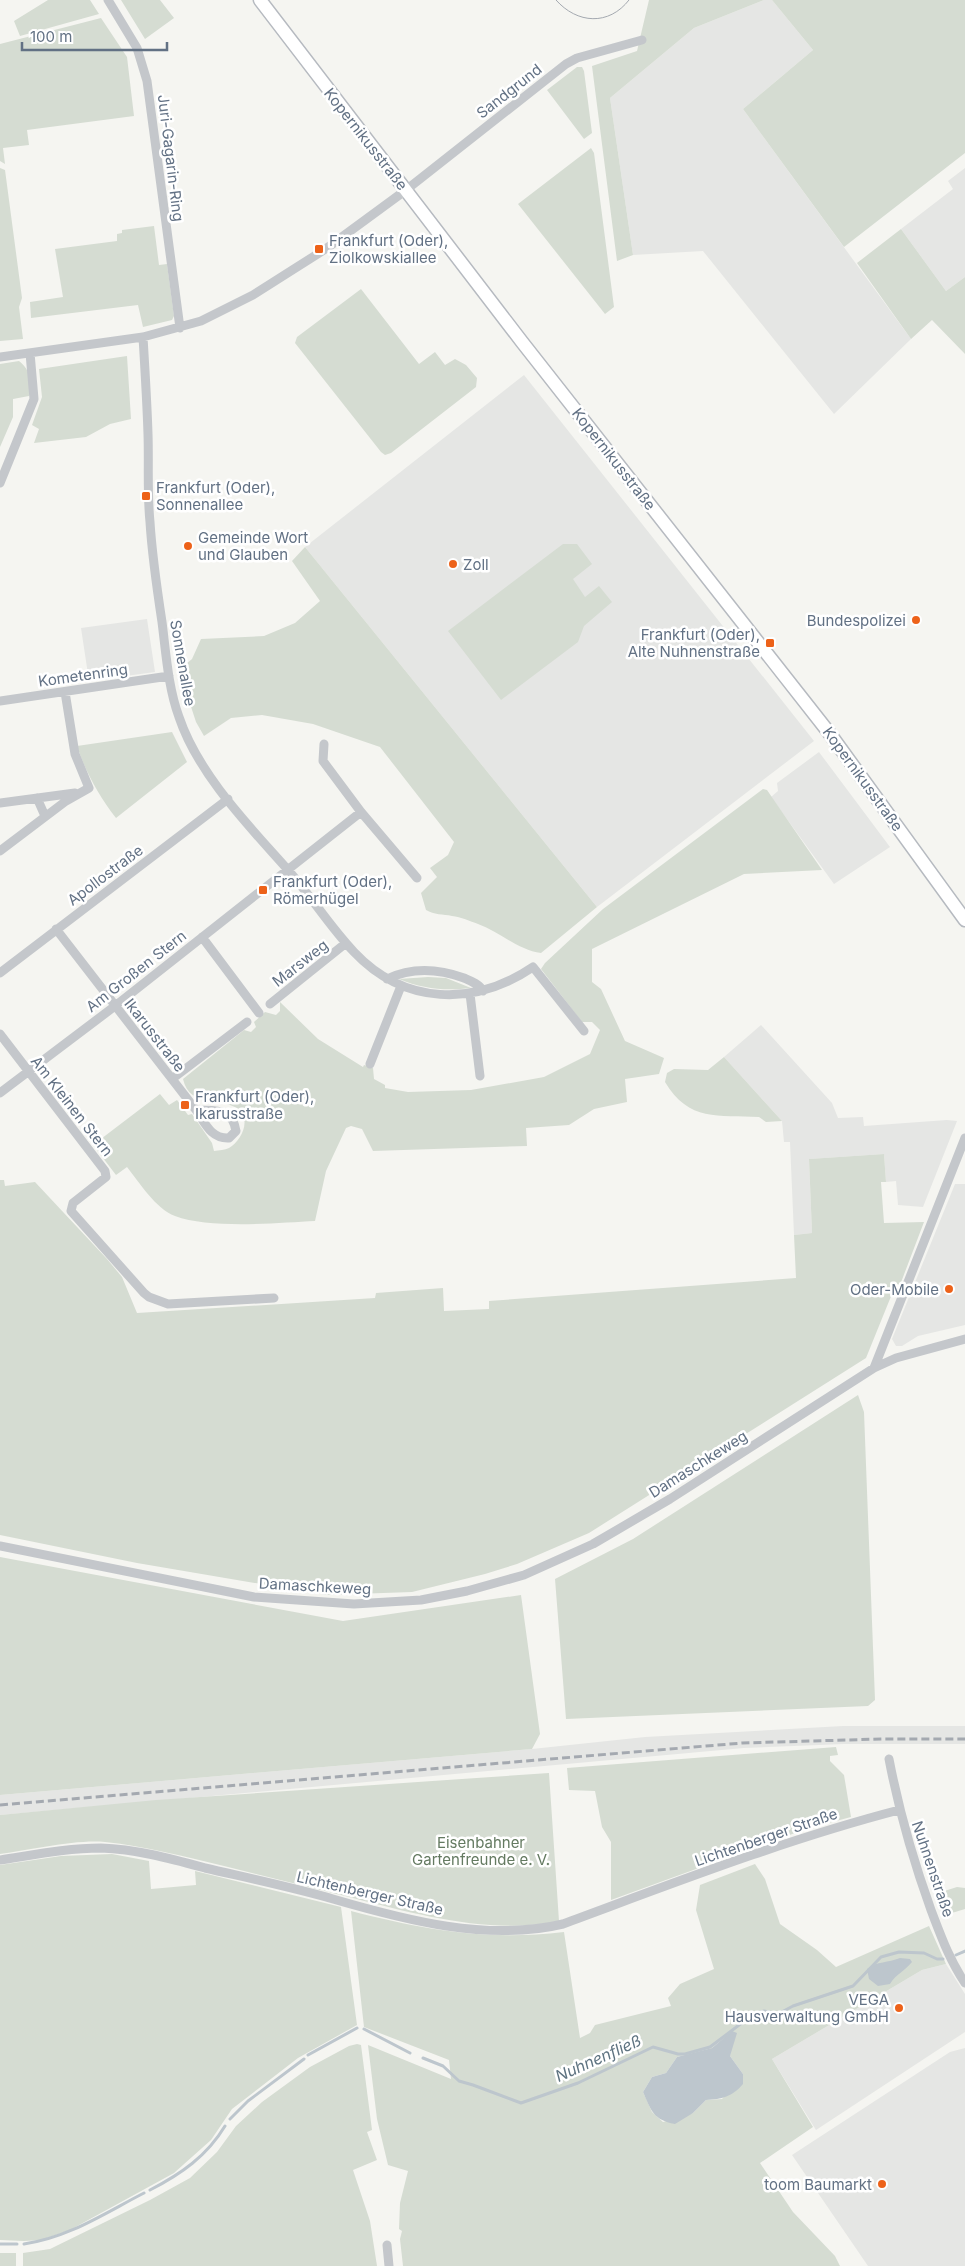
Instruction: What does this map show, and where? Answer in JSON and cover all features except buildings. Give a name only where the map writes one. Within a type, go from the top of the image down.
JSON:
[{"type":"main road","name":"Kopernikusstraße","points":[[260,0],[522,342],[830,734],[965,920]]},
{"type":"street","name":"Juri-Gagarin-Ring","points":[[108,0],[137,48],[147,81],[180,328]]},
{"type":"street","name":"Sandgrund","points":[[0,357],[143,337],[201,321],[253,295],[327,248],[406,190],[566,64],[577,58],[642,40]]},
{"type":"street","name":"Sonnenallee","points":[[143,337],[148,432],[149,520],[169,676],[179,717],[204,766],[228,799],[346,943],[362,960],[387,979],[401,986],[440,995],[470,994],[506,982],[533,967],[584,1031]]},
{"type":"street","points":[[0,483],[34,399],[30,353]]},
{"type":"street","name":"Kometenring","points":[[0,701],[169,676]]},
{"type":"street","points":[[0,851],[45,816],[89,788],[75,754],[65,692]]},
{"type":"street","points":[[324,744],[323,761],[361,812],[417,878]]},
{"type":"street","points":[[0,803],[80,792]]},
{"type":"street","points":[[37,798],[45,816]]},
{"type":"street","name":"Apollostraße","points":[[0,973],[228,799]]},
{"type":"street","name":"Am Großen Stern","points":[[0,1093],[202,938],[361,812]]},
{"type":"street","name":"Ikarusstraße","points":[[56,929],[196,1110]]},
{"type":"street","points":[[202,938],[259,1013]]},
{"type":"street","name":"Marsweg","points":[[270,1004],[346,943]]},
{"type":"street","points":[[387,979],[405,973],[437,970],[475,983],[483,991]]},
{"type":"street","points":[[370,1064],[401,986]]},
{"type":"street","points":[[470,994],[480,1076]]},
{"type":"street","points":[[172,1079],[247,1022]]},
{"type":"street","name":"Am Kleinen Stern","points":[[0,1034],[105,1170],[106,1177],[73,1203],[71,1211],[144,1293],[149,1297],[168,1304],[274,1298]]},
{"type":"street","points":[[874,1368],[965,1138]]},
{"type":"street","name":"Damaschkeweg","points":[[0,1546],[254,1597],[354,1604],[421,1600],[468,1591],[524,1575],[593,1544],[686,1488],[874,1368],[896,1358],[965,1339]]},
{"type":"street","name":"Nuhnenstraße","points":[[889,1759],[899,1810],[923,1887],[951,1961],[965,1983]]},
{"type":"street","name":"Lichtenberger Straße","points":[[0,1860],[62,1851],[102,1848],[136,1852],[408,1919],[476,1929],[538,1929],[563,1924],[765,1850],[831,1828],[899,1810]]},
{"type":"street","points":[[387,2245],[389,2266]]},
{"type":"shaded area","points":[[764,0],[772,0],[813,50],[743,109],[911,339],[834,414],[703,251],[633,255],[610,98],[694,28]]},
{"type":"shaded area","points":[[965,168],[965,277],[946,291],[901,229],[953,189],[948,181]]},
{"type":"shaded area","points":[[524,375],[814,741],[597,907],[305,547]]},
{"type":"shaded area","points":[[147,619],[155,672],[89,681],[81,628]]},
{"type":"shaded area","points":[[819,752],[890,847],[834,884],[771,797],[778,791],[777,783]]},
{"type":"shaded area","points":[[761,1025],[832,1103],[838,1118],[863,1117],[864,1126],[947,1120],[957,1121],[923,1207],[898,1205],[896,1181],[886,1182],[884,1154],[809,1159],[812,1233],[794,1235],[790,1142],[784,1142],[782,1121],[724,1057]]},
{"type":"shaded area","points":[[955,1184],[965,1184],[965,1325],[918,1336],[902,1346],[896,1346],[892,1339]]},
{"type":"shaded area","points":[[843,1726],[965,1726],[965,1744],[844,1744],[744,1748],[0,1815],[0,1795],[532,1749],[645,1737]]},
{"type":"shaded area","points":[[900,1958],[910,1959],[912,1962],[890,1984],[878,1986],[869,1979],[867,1969]]},
{"type":"shaded area","name":"VEGA Hausverwaltung GmbH","points":[[946,1964],[965,1994],[965,2032],[816,2130],[772,2059],[922,1970]]},
{"type":"shaded area","points":[[732,2031],[737,2033],[730,2056],[743,2074],[743,2084],[735,2092],[726,2096],[706,2100],[693,2113],[675,2124],[657,2117],[643,2092],[652,2077],[666,2073],[677,2057],[712,2048]]},
{"type":"shaded area","name":"toom Baumarkt","points":[[965,2048],[965,2266],[868,2266],[792,2155],[950,2052]]},
{"type":"green space","points":[[48,0],[90,0],[99,14],[20,36],[14,21]]},
{"type":"green space","points":[[121,0],[160,0],[174,18],[145,39]]},
{"type":"green space","points":[[649,0],[764,0],[694,28],[610,98],[633,255],[617,261],[592,66],[637,51]]},
{"type":"green space","points":[[772,0],[965,0],[965,153],[844,247],[743,109],[813,50]]},
{"type":"green space","points":[[101,18],[127,57],[134,116],[27,130],[29,145],[3,148],[5,164],[0,161],[0,44]]},
{"type":"green space","points":[[577,67],[582,67],[584,71],[592,133],[584,139],[547,90]]},
{"type":"green space","points":[[591,148],[594,153],[614,307],[605,314],[518,204]]},
{"type":"green space","points":[[0,168],[5,170],[22,298],[19,307],[23,339],[0,341]]},
{"type":"green space","points":[[154,226],[159,265],[167,264],[174,316],[172,320],[143,327],[138,305],[31,318],[30,302],[63,297],[55,249],[117,241],[117,234],[122,233],[122,230]]},
{"type":"green space","points":[[901,229],[946,291],[965,277],[965,354],[932,320],[911,339],[857,263]]},
{"type":"green space","points":[[361,289],[419,364],[435,352],[445,365],[455,359],[466,365],[477,378],[476,387],[391,453],[385,455],[295,343],[297,337]]},
{"type":"green space","points":[[127,356],[131,419],[110,424],[86,437],[34,443],[39,429],[32,425],[42,397],[39,369]]},
{"type":"green space","points":[[19,361],[26,368],[30,377],[31,392],[29,396],[13,399],[13,417],[0,447],[0,364]]},
{"type":"green space","points":[[563,544],[577,544],[592,564],[573,579],[585,597],[599,586],[612,602],[584,626],[578,642],[501,700],[448,631]]},
{"type":"green space","points":[[305,547],[597,907],[541,953],[517,945],[486,927],[469,920],[435,914],[426,910],[421,893],[437,877],[430,868],[448,855],[454,842],[380,747],[313,724],[262,715],[231,718],[204,736],[196,722],[179,670],[192,659],[201,639],[264,636],[295,623],[320,601],[292,561]]},
{"type":"green space","points":[[172,732],[187,762],[116,818],[84,766],[77,746]]},
{"type":"green space","points":[[763,789],[767,790],[822,870],[744,874],[592,949],[592,982],[601,989],[625,1041],[664,1058],[659,1074],[625,1079],[627,1102],[594,1109],[569,1125],[526,1128],[527,1146],[373,1151],[362,1129],[351,1126],[346,1128],[326,1171],[315,1221],[224,1224],[206,1223],[175,1216],[161,1208],[127,1167],[116,1175],[93,1145],[160,1094],[169,1105],[177,1100],[188,1115],[192,1114],[212,1143],[214,1151],[227,1149],[233,1145],[243,1130],[244,1119],[242,1114],[231,1105],[199,1099],[192,1095],[183,1079],[244,1030],[251,1032],[256,1027],[254,1022],[265,1012],[276,1015],[280,1011],[280,1002],[318,1039],[363,1067],[364,1065],[373,1068],[374,1079],[385,1085],[385,1088],[408,1092],[471,1090],[544,1077],[590,1054],[600,1030],[592,1022],[582,1022],[541,969],[545,963],[603,909]]},
{"type":"green space","points":[[446,978],[471,988],[434,988],[399,979]]},
{"type":"green space","points":[[724,1057],[782,1121],[766,1122],[759,1117],[718,1116],[694,1110],[674,1095],[665,1082],[667,1073],[674,1069],[708,1070]]},
{"type":"green space","points":[[884,1154],[886,1182],[881,1182],[884,1223],[924,1222],[900,1285],[896,1284],[866,1358],[589,1533],[517,1564],[412,1592],[326,1595],[137,1563],[0,1535],[0,1180],[4,1180],[5,1186],[35,1182],[122,1277],[137,1313],[375,1298],[376,1293],[443,1288],[444,1311],[489,1309],[489,1301],[796,1278],[794,1235],[812,1233],[809,1159]]},
{"type":"green space","points":[[858,1395],[864,1412],[875,1700],[868,1706],[566,1719],[555,1579],[633,1539]]},
{"type":"green space","points":[[0,1557],[343,1621],[521,1595],[540,1734],[532,1749],[0,1795]]},
{"type":"green space","points":[[836,1747],[838,1755],[830,1756],[830,1761],[844,1775],[851,1817],[806,1829],[611,1900],[611,1842],[602,1827],[595,1791],[569,1790],[567,1768]]},
{"type":"green space","name":"Eisenbahner Gartenfreunde e. V.","points":[[549,1773],[559,1921],[534,1925],[482,1924],[404,1911],[165,1852],[105,1842],[67,1843],[0,1854],[0,1815],[156,1800]]},
{"type":"green space","points":[[112,1854],[149,1861],[151,1889],[196,1885],[195,1871],[341,1907],[357,2025],[298,2058],[232,2109],[211,2140],[174,2173],[70,2230],[41,2240],[0,2240],[0,1865],[61,1856]]},
{"type":"green space","points":[[755,1864],[765,1879],[780,1924],[817,1950],[836,1967],[929,1926],[946,1964],[922,1970],[772,2059],[813,2127],[760,2163],[793,2212],[835,2256],[840,2266],[403,2266],[400,2239],[402,2231],[399,2229],[400,2203],[408,2171],[388,2165],[377,2119],[368,2045],[451,2079],[449,2060],[364,2027],[351,1911],[405,1924],[456,1932],[508,1935],[564,1932],[580,2038],[590,2033],[595,2025],[671,2006],[668,1998],[680,1984],[714,1969],[696,1910],[700,1885]],"holes":[[[732,2031],[730,2056],[743,2074],[722,2099],[706,2100],[693,2113],[663,2122],[652,2112],[643,2092],[652,2077],[666,2073],[677,2057],[712,2048]]]},
{"type":"green space","points":[[957,1887],[965,1888],[965,1909],[942,1916],[935,1894]]},
{"type":"green space","points":[[361,2045],[372,2130],[367,2132],[377,2160],[353,2170],[370,2221],[377,2266],[23,2266],[23,2253],[50,2249],[150,2200],[190,2178],[217,2152],[236,2126],[262,2102],[310,2067],[349,2046]]},
{"type":"green space","points":[[0,2253],[16,2253],[16,2266],[0,2266]]},
{"type":"waterway","name":"Nuhnenfließ","points":[[956,1955],[965,1951]]},
{"type":"waterway","name":"Nuhnenfließ","points":[[423,2058],[443,2066],[459,2081],[521,2103],[578,2083],[653,2047],[678,2054],[710,2047],[751,2016],[764,2011],[778,2014],[793,2006],[853,1986],[881,1957],[899,1952],[924,1953],[937,1959],[943,1959]]},
{"type":"waterway","name":"Nuhnenfließ","points":[[308,2055],[357,2028]]},
{"type":"waterway","name":"Nuhnenfließ","points":[[364,2029],[410,2053]]},
{"type":"waterway","name":"Nuhnenfließ","points":[[230,2119],[248,2101],[304,2059]]},
{"type":"waterway","name":"Nuhnenfließ","points":[[150,2190],[183,2171],[202,2155],[225,2126]]},
{"type":"waterway","name":"Nuhnenfließ","points":[[24,2244],[40,2241],[71,2230],[144,2193]]},
{"type":"waterway","name":"Nuhnenfließ","points":[[0,2244],[17,2244]]},
{"type":"tram line","points":[[556,0],[573,14],[593,19],[603,18],[612,14],[629,0]]},
{"type":"railway","points":[[0,1805],[742,1743],[965,1739]]},
{"type":"place","name":"Frankfurt (Oder), Ziolkowskiallee","points":[[319,249]]},
{"type":"place","name":"Frankfurt (Oder), Sonnenallee","points":[[146,496]]},
{"type":"place","name":"Gemeinde Wort und Glauben","points":[[188,546]]},
{"type":"place","name":"Zoll","points":[[453,564]]},
{"type":"place","name":"Bundespolizei","points":[[916,620]]},
{"type":"place","name":"Frankfurt (Oder), Alte Nuhnenstraße","points":[[770,643]]},
{"type":"place","name":"Frankfurt (Oder), Römerhügel","points":[[263,890]]},
{"type":"place","name":"Frankfurt (Oder), Ikarusstraße","points":[[185,1105]]},
{"type":"place","name":"Oder-Mobile","points":[[949,1289]]},
{"type":"place","name":"VEGA Hausverwaltung GmbH","points":[[899,2008]]},
{"type":"place","name":"toom Baumarkt","points":[[882,2184]]}]
